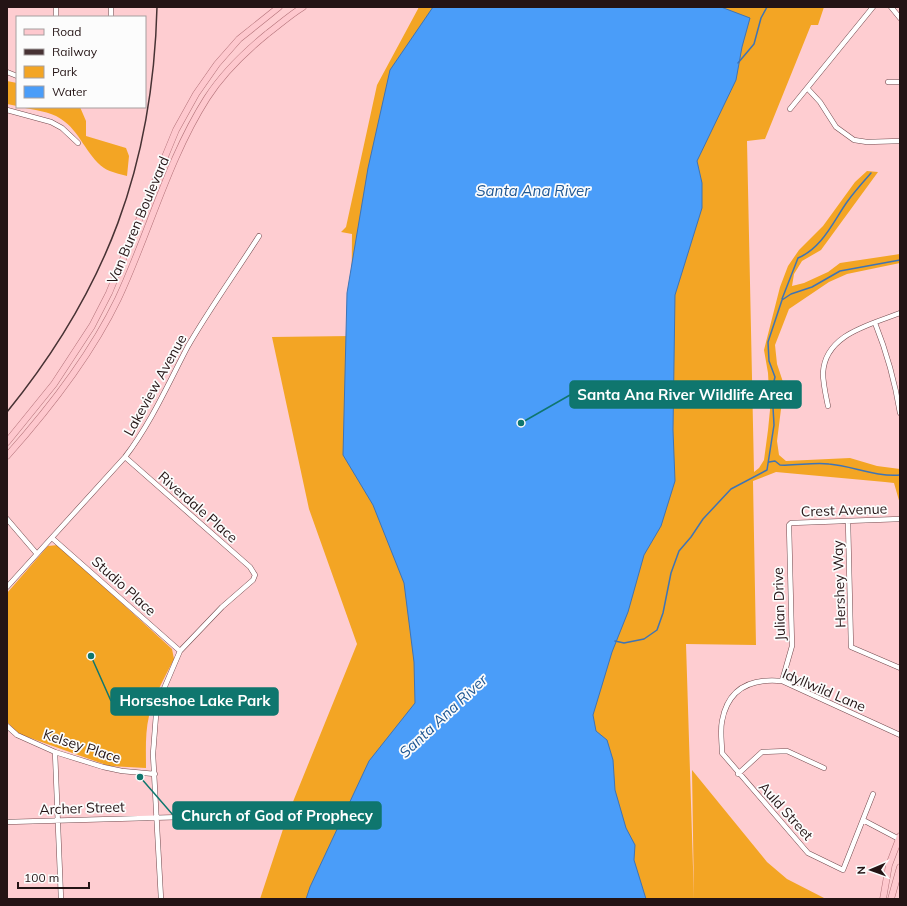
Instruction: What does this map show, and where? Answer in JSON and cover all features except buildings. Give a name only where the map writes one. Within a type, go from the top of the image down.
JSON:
[{"type":"main road","name":"Van Buren Boulevard","points":[[7,442],[54,384],[92,326],[109,293],[176,130],[196,94],[217,64],[239,39],[279,7]]},
{"type":"main road","name":"Van Buren Boulevard","points":[[7,456],[51,404],[100,332],[118,299],[188,132],[208,97],[235,63],[293,10],[303,7]]},
{"type":"main road","points":[[883,899],[889,865],[899,838]]},
{"type":"main road","points":[[891,899],[900,867]]},
{"type":"street","points":[[790,109],[808,89],[873,7]]},
{"type":"street","points":[[892,7],[900,18]]},
{"type":"street","points":[[888,82],[900,82]]},
{"type":"street","points":[[808,89],[820,102],[836,127],[854,140],[867,142],[900,141]]},
{"type":"street","points":[[7,110],[51,122],[62,128],[78,143]]},
{"type":"street","name":"Lakeview Avenue","points":[[7,587],[125,457],[137,441],[189,345],[259,236]]},
{"type":"street","points":[[828,406],[823,373],[826,358],[833,345],[844,336],[900,313]]},
{"type":"street","points":[[875,323],[889,358],[896,384],[900,413]]},
{"type":"street","name":"Riverdale Place","points":[[125,457],[250,567],[255,575],[253,580],[222,607],[180,651]]},
{"type":"street","points":[[7,519],[37,554]]},
{"type":"street","name":"Crest Avenue","points":[[788,525],[791,523],[900,519]]},
{"type":"street","name":"Hershey Way","points":[[848,521],[851,647],[900,668]]},
{"type":"street","name":"Julian Drive","points":[[782,681],[792,646],[788,525]]},
{"type":"street","name":"Studio Place","points":[[52,538],[180,651]]},
{"type":"street","points":[[161,899],[158,817],[153,747],[156,715],[167,680],[180,651]]},
{"type":"street","name":"Idyllwild Lane","points":[[738,774],[722,753],[722,721],[731,697],[746,684],[764,679],[782,681],[900,735]]},
{"type":"street","name":"Kelsey Place","points":[[7,726],[17,735],[55,752],[103,767],[122,771],[155,774]]},
{"type":"street","points":[[738,774],[762,752],[787,751],[808,759],[824,768]]},
{"type":"street","points":[[55,752],[61,899]]},
{"type":"street","name":"Auld Street","points":[[738,774],[808,853],[842,870],[863,820]]},
{"type":"street","points":[[873,794],[863,820],[899,838]]},
{"type":"street","name":"Archer Street","points":[[7,822],[253,815]]},
{"type":"green space","name":"Santa Ana River","points":[[419,7],[824,7],[818,25],[811,25],[765,139],[747,141],[754,472],[759,468],[764,460],[770,410],[768,373],[764,350],[780,287],[788,266],[799,250],[823,226],[855,182],[867,171],[878,172],[821,250],[802,261],[794,274],[792,286],[804,283],[828,272],[840,263],[900,254],[900,263],[847,274],[829,282],[789,309],[775,345],[777,364],[784,385],[777,441],[779,455],[786,461],[850,458],[877,466],[900,469],[900,504],[894,483],[776,472],[753,481],[756,645],[686,644],[694,899],[260,899],[288,814],[357,644],[309,509],[272,337],[351,336],[352,234],[341,232],[346,227],[377,85]]},
{"type":"green space","points":[[7,81],[16,83],[16,106],[7,104]]},
{"type":"green space","points":[[25,108],[80,108],[86,121],[86,136],[126,148],[129,156],[127,176],[104,168],[92,157],[68,124],[57,116],[47,112]]},
{"type":"green space","points":[[58,545],[172,649],[174,659],[157,693],[149,716],[146,735],[146,768],[109,766],[19,734],[7,722],[7,593],[48,546]]},
{"type":"green space","points":[[692,770],[767,862],[787,879],[826,899],[694,899]]},
{"type":"water","name":"Santa Ana River","points":[[433,7],[721,7],[750,18],[742,47],[736,80],[697,161],[702,183],[702,208],[675,295],[673,430],[675,481],[661,526],[644,555],[628,612],[612,652],[593,715],[596,731],[607,740],[613,760],[615,790],[626,828],[635,845],[634,860],[646,899],[306,899],[310,887],[369,761],[415,703],[414,662],[404,583],[373,505],[343,455],[347,293],[368,168],[390,70]]},
{"type":"waterway","points":[[738,63],[754,44],[761,18],[767,7]]},
{"type":"waterway","points":[[782,299],[798,258],[814,248],[832,226],[850,198],[871,173]]},
{"type":"waterway","points":[[615,641],[624,643],[644,639],[657,630],[663,613],[671,573],[679,551],[703,519],[731,489],[767,470],[774,425],[772,389],[775,377],[769,361],[768,342],[782,300],[791,294],[812,287],[840,271],[900,260]]},
{"type":"waterway","points":[[769,462],[775,461],[780,465],[817,463],[829,464],[873,473],[900,475]]},
{"type":"railway","points":[[7,412],[42,366],[72,319],[97,271],[118,223],[134,172],[146,120],[154,65],[157,7]]},
{"type":"place","name":"Santa Ana River Wildlife Area","points":[[521,423]]},
{"type":"place","name":"Horseshoe Lake Park","points":[[91,656]]},
{"type":"place","name":"Church of God of Prophecy","points":[[140,777]]}]
